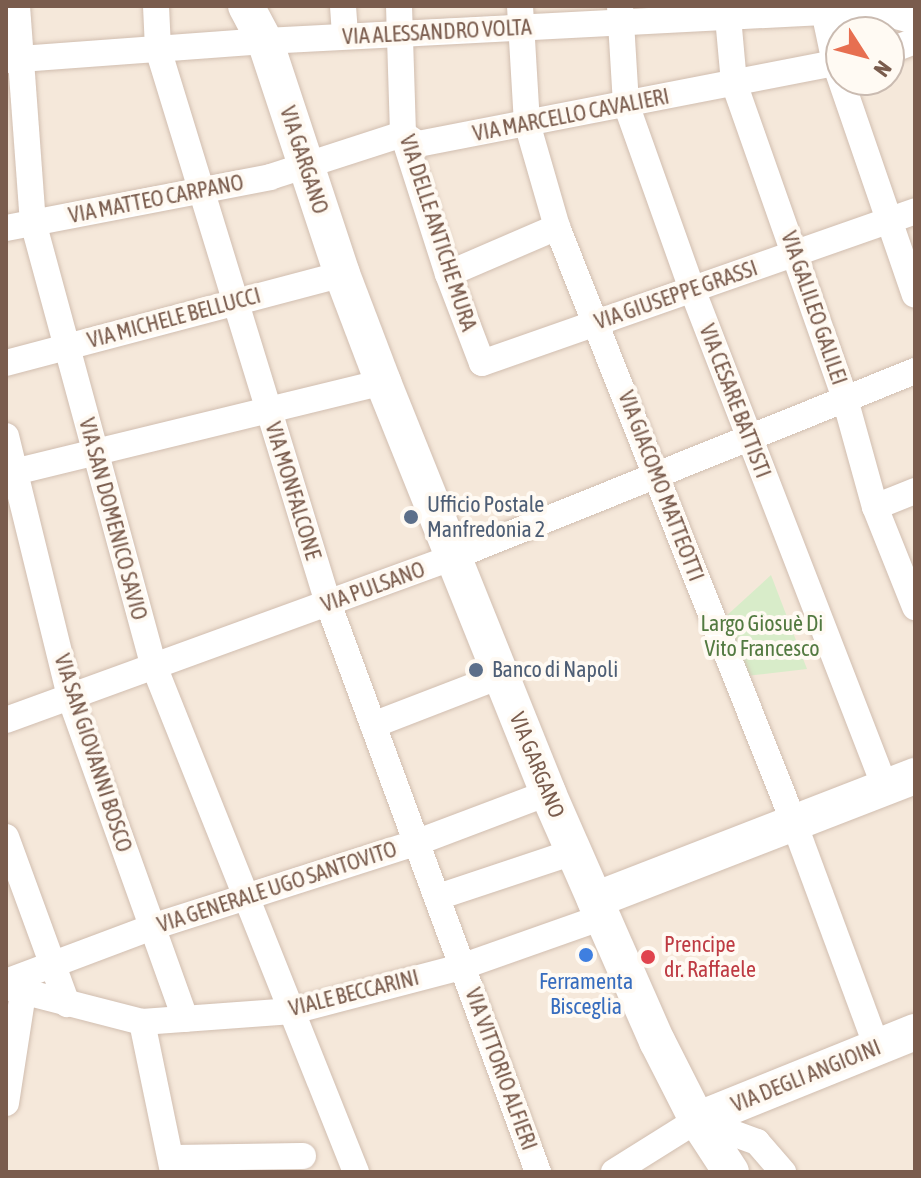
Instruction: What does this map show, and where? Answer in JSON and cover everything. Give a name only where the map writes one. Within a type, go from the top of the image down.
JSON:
[{"type":"main road","name":"VIA GARGANO","points":[[246,6],[264,23],[342,274],[451,558],[548,793],[598,909],[697,1120],[731,1172]]},
{"type":"main road","name":"VIALE BECCARINI","points":[[598,909],[794,823],[900,782]]},
{"type":"main road","name":"VIA DEGLI ANGIOINI","points":[[697,1120],[915,1032]]},
{"type":"street","name":"VIA SAN DOMENICO SAVIO","points":[[17,6],[14,60],[33,222],[154,666],[356,1172]]},
{"type":"street","name":"VIA MONFALCONE","points":[[156,6],[158,49],[328,603],[464,966]]},
{"type":"street","points":[[343,6],[345,36]]},
{"type":"street","name":"VIA DELLE ANTICHE MURA","points":[[399,6],[403,134],[448,274],[482,363]]},
{"type":"street","name":"VIA ALESSANDRO VOLTA","points":[[14,60],[158,49],[264,23],[345,36],[400,34],[520,17],[620,14],[823,9],[892,15],[915,21]]},
{"type":"street","name":"VIA GALILEO GALILEI","points":[[727,12],[734,83],[845,399],[875,507],[915,607]]},
{"type":"street","name":"VIA CESARE BATTISTI","points":[[620,14],[626,104],[692,289],[749,438],[900,782]]},
{"type":"street","name":"VIA GIACOMO MATTEOTTI","points":[[520,17],[527,123],[557,227],[598,323],[794,823],[877,1047]]},
{"type":"street","name":"VIA MARCELLO CAVALIERI","points":[[305,163],[403,134],[418,144],[825,65]]},
{"type":"street","points":[[848,96],[887,221],[915,295]]},
{"type":"street","name":"VIA MATTEO CARPANO","points":[[6,228],[270,177],[305,163]]},
{"type":"street","name":"VIA GIUSEPPE GRASSI","points":[[482,363],[915,211]]},
{"type":"street","points":[[448,274],[557,227]]},
{"type":"street","name":"VIA MICHELE BELLUCCI","points":[[6,363],[342,274]]},
{"type":"street","name":"VIA PULSANO","points":[[6,720],[451,558],[915,371]]},
{"type":"street","points":[[10,473],[383,382]]},
{"type":"street","name":"VIA SAN GIOVANNI BOSCO","points":[[6,436],[10,473],[70,697],[185,1019]]},
{"type":"street","points":[[875,507],[915,491]]},
{"type":"street","points":[[373,725],[500,676]]},
{"type":"street","name":"VIA GENERALE UGO SANTOVITO","points":[[12,987],[52,963],[152,927],[418,842],[548,793]]},
{"type":"street","points":[[6,837],[67,1004]]},
{"type":"street","points":[[438,897],[573,852]]},
{"type":"street","name":"VIALE BECCARINI","points":[[12,987],[142,1022],[293,1011],[464,966],[598,909]]},
{"type":"street","name":"VIA VITTORIO ALFIERI","points":[[464,966],[538,1172]]},
{"type":"street","points":[[6,1103],[12,987]]},
{"type":"street","points":[[142,1022],[172,1165],[303,1156]]},
{"type":"street","points":[[614,1172],[697,1120],[757,1142],[783,1172]]},
{"type":"shaded area","points":[[6,6],[915,6],[915,1172],[6,1172]]},
{"type":"green space","name":"Largo Giosuè Di Vito Francesco","points":[[771,575],[807,669],[746,676],[724,618]]},
{"type":"place","name":"Ufficio Postale Manfredonia 2","points":[[411,517]]},
{"type":"place","name":"Banco di Napoli","points":[[476,670]]},
{"type":"place","name":"Ferramenta Bisceglia","points":[[586,955]]},
{"type":"place","name":"Prencipe dr. Raffaele","points":[[648,957]]}]
